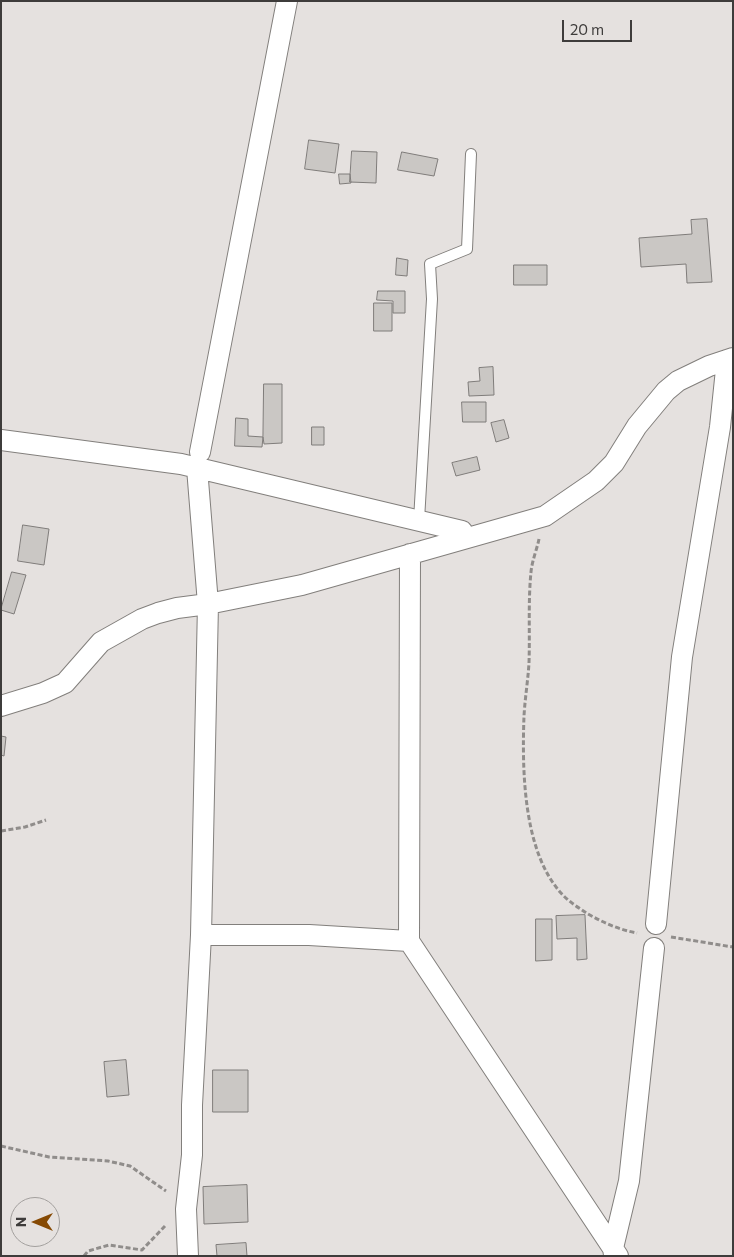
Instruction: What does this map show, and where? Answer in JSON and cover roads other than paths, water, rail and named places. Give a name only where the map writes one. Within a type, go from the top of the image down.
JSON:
[{"type":"street","points":[[188,1256],[186,1209],[192,1155],[192,1105],[201,935],[208,604],[198,460],[288,1]]},
{"type":"street","points":[[1,706],[34,696],[65,683],[101,642],[142,619],[177,608],[302,586],[545,516],[596,481],[614,462],[637,426],[666,391],[709,366],[730,359],[682,657],[630,1181],[615,1253]]},
{"type":"street","points":[[1,440],[181,464],[198,460],[462,530]]},
{"type":"street","points":[[410,554],[409,941],[615,1253]]},
{"type":"street","points":[[201,935],[309,935],[409,941]]},
{"type":"lane","points":[[419,520],[432,299],[430,264],[467,249],[471,154]]}]
